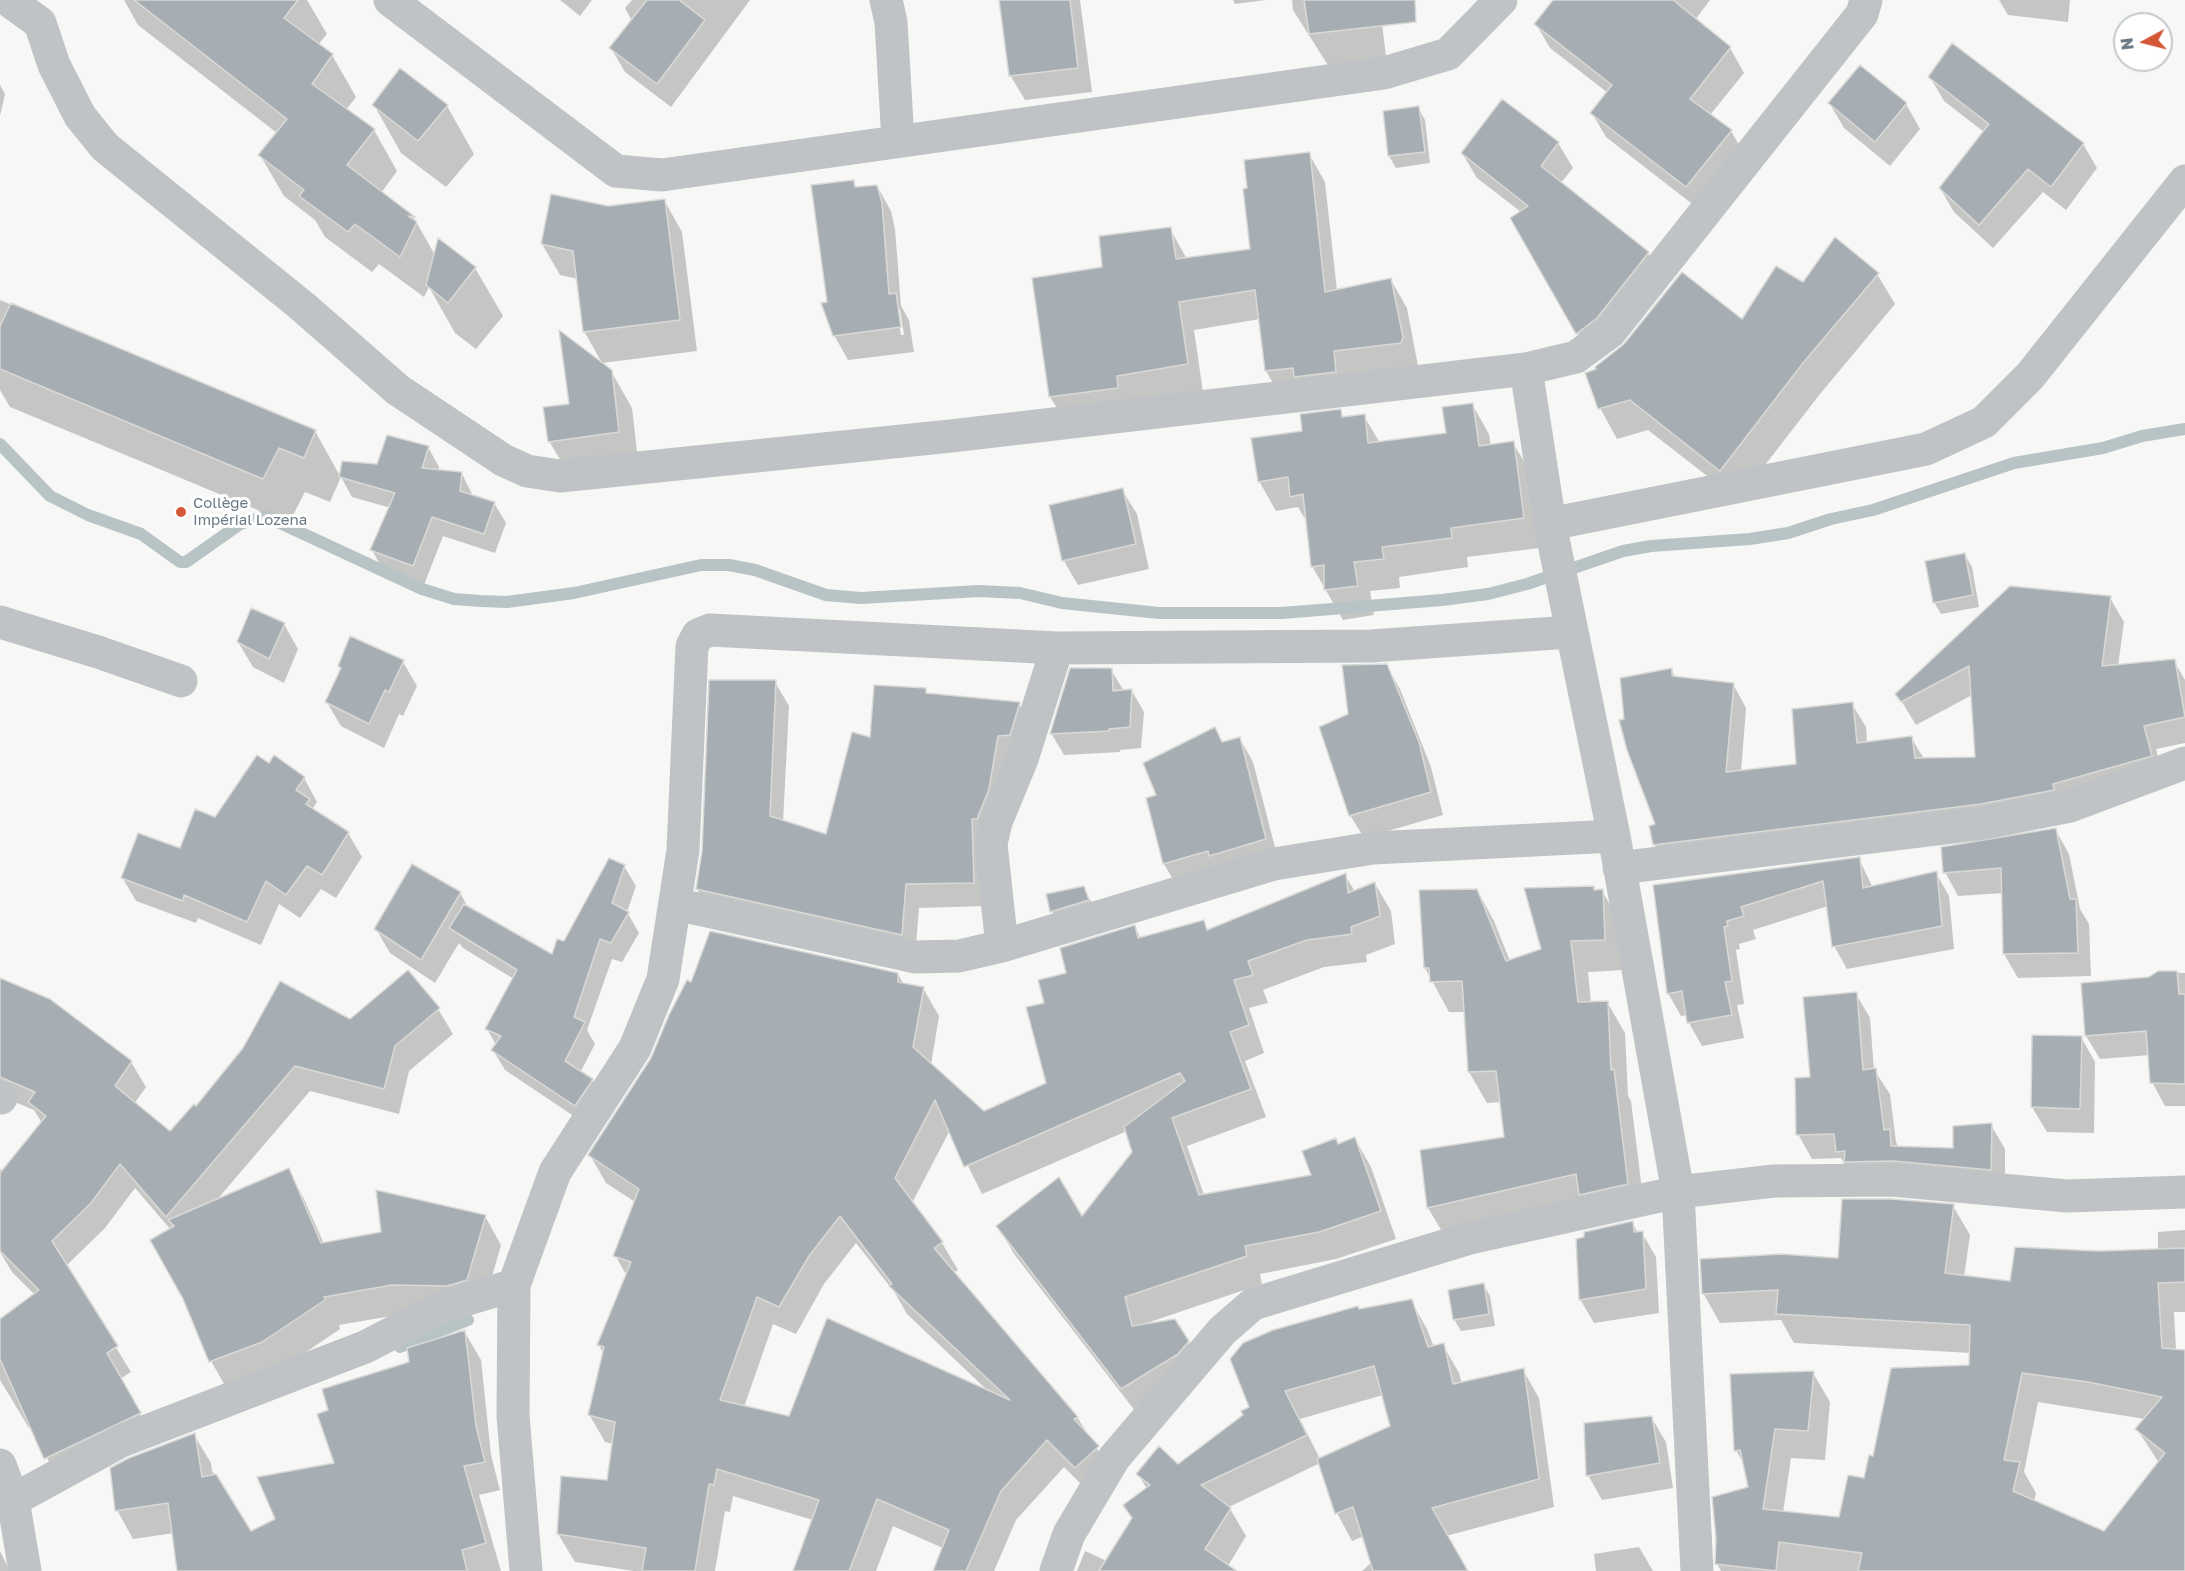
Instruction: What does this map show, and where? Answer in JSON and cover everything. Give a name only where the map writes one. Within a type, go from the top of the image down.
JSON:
[{"type":"street","points":[[8,0],[44,11],[54,65],[80,116],[105,147],[303,306],[398,390],[503,460],[527,471],[560,476],[904,441],[1526,369],[1576,357],[1610,332],[1862,14],[1866,0]]},
{"type":"street","points":[[390,0],[616,171],[662,175],[1384,73],[1448,54],[1501,0]]},
{"type":"street","points":[[886,0],[891,22],[898,141]]},
{"type":"street","points":[[1550,524],[1926,448],[1984,422],[2030,376],[2185,181]]},
{"type":"street","points":[[1526,369],[1550,524],[1570,632],[1614,836],[1678,1192],[1697,1571]]},
{"type":"street","points":[[0,622],[99,652],[181,681]]},
{"type":"street","points":[[526,1571],[513,1416],[514,1286],[555,1172],[639,1038],[663,979],[684,850],[692,646],[698,635],[710,630],[1058,648],[1371,646],[1570,632]]},
{"type":"street","points":[[1002,946],[991,844],[996,822],[1022,759],[1058,648]]},
{"type":"street","points":[[1619,868],[1984,824],[2070,806],[2185,763]]},
{"type":"street","points":[[675,904],[915,957],[959,956],[1002,946],[1274,864],[1373,848],[1614,836]]},
{"type":"street","points":[[1056,1571],[1069,1534],[1114,1458],[1222,1330],[1253,1304],[1470,1238],[1678,1192],[1774,1181],[1892,1180],[2067,1196],[2185,1192]]},
{"type":"street","points":[[13,1500],[121,1441],[365,1347],[445,1306],[514,1286]]},
{"type":"street","points":[[0,1465],[13,1500],[25,1571]]},
{"type":"building","points":[[134,0],[298,0],[284,18],[333,54],[312,84],[375,129],[347,165],[415,217],[408,216],[417,222],[400,257],[355,224],[348,232],[299,196],[304,190],[258,155],[287,119]]},
{"type":"building","points":[[647,0],[679,0],[705,20],[657,84],[609,48]]},
{"type":"building","points":[[999,0],[1070,0],[1078,68],[1009,76]]},
{"type":"building","points":[[1304,0],[1415,0],[1416,22],[1309,34]]},
{"type":"building","points":[[1553,0],[1673,0],[1731,47],[1690,99],[1732,130],[1686,187],[1590,113],[1612,85],[1534,24]]},
{"type":"building","points":[[1952,43],[2084,143],[2051,187],[2028,169],[1979,225],[1939,188],[1989,124],[1928,77]]},
{"type":"building","points":[[1860,65],[1907,103],[1875,142],[1828,103]]},
{"type":"building","points":[[400,68],[448,105],[418,141],[372,105]]},
{"type":"building","points":[[1502,99],[1559,142],[1541,166],[1649,252],[1597,318],[1576,334],[1510,218],[1528,206],[1461,153]]},
{"type":"building","points":[[1419,106],[1425,152],[1388,156],[1383,111]]},
{"type":"building","points":[[1310,152],[1325,292],[1391,278],[1403,337],[1401,343],[1334,351],[1336,372],[1294,377],[1293,368],[1265,371],[1255,290],[1179,302],[1188,364],[1117,376],[1118,388],[1049,397],[1032,278],[1102,267],[1099,236],[1171,227],[1176,259],[1250,249],[1243,189],[1247,188],[1244,160]]},
{"type":"building","points":[[854,180],[855,187],[877,185],[882,203],[889,294],[896,293],[901,327],[833,336],[821,303],[827,302],[811,185]]},
{"type":"building","points":[[551,194],[608,206],[665,199],[680,320],[583,332],[573,251],[541,244]]},
{"type":"building","points":[[1835,237],[1879,273],[1803,363],[1720,471],[1630,400],[1598,409],[1585,373],[1596,369],[1595,367],[1624,344],[1682,272],[1742,319],[1776,266],[1803,282]]},
{"type":"building","points":[[438,238],[476,267],[448,303],[426,285]]},
{"type":"building","points":[[11,303],[316,430],[304,458],[279,448],[263,479],[0,369],[0,326]]},
{"type":"building","points":[[559,330],[612,370],[619,432],[548,442],[543,407],[569,404]]},
{"type":"building","points":[[1473,403],[1479,446],[1514,441],[1524,518],[1451,528],[1452,538],[1382,547],[1384,559],[1354,562],[1358,586],[1324,590],[1324,565],[1311,567],[1303,494],[1290,497],[1288,477],[1258,482],[1251,438],[1302,431],[1300,414],[1341,409],[1342,417],[1365,414],[1368,443],[1446,433],[1442,407]]},
{"type":"building","points":[[387,435],[429,446],[422,468],[462,472],[460,491],[495,502],[484,534],[432,517],[413,566],[370,550],[395,493],[339,477],[342,461],[377,464]]},
{"type":"building","points":[[1123,488],[1136,544],[1062,561],[1049,505]]},
{"type":"building","points":[[1965,553],[1973,595],[1933,603],[1925,561]]},
{"type":"building","points":[[2010,586],[2111,596],[2102,666],[2175,659],[2185,717],[2144,726],[2152,756],[2053,784],[2054,790],[1981,804],[1653,845],[1649,826],[1655,824],[1627,750],[1619,720],[1624,719],[1620,678],[1672,668],[1672,676],[1734,683],[1726,772],[1796,764],[1792,709],[1853,702],[1857,743],[1912,736],[1915,758],[1975,757],[1969,666],[1901,702],[1895,694]]},
{"type":"building","points":[[251,608],[285,623],[269,659],[237,642]]},
{"type":"building","points":[[350,636],[404,660],[389,692],[385,690],[369,724],[325,702],[341,668],[338,666]]},
{"type":"building","points":[[1387,664],[1419,742],[1431,792],[1349,816],[1319,727],[1348,714],[1342,665]]},
{"type":"building","points":[[1070,668],[1112,668],[1113,691],[1132,689],[1130,727],[1109,729],[1109,731],[1050,734]]},
{"type":"building","points":[[709,680],[776,680],[770,816],[826,834],[852,732],[870,737],[874,685],[926,688],[926,693],[1020,702],[1010,735],[998,736],[989,789],[977,819],[972,819],[974,883],[906,884],[902,935],[696,889],[702,851]]},
{"type":"building","points":[[1215,727],[1222,742],[1240,737],[1266,839],[1209,856],[1208,851],[1163,864],[1146,798],[1156,795],[1143,763]]},
{"type":"building","points":[[257,755],[269,763],[274,755],[305,777],[296,790],[310,799],[306,804],[349,832],[322,875],[307,866],[286,895],[266,881],[247,922],[184,895],[183,901],[121,878],[138,833],[180,848],[195,809],[215,817]]},
{"type":"building","points":[[2056,828],[2070,899],[2076,899],[2078,953],[2003,954],[2001,868],[1943,873],[1941,847]]},
{"type":"building","points":[[1860,857],[1863,888],[1937,871],[1942,926],[1832,947],[1823,881],[1741,907],[1744,916],[1727,921],[1728,926],[1724,927],[1732,981],[1725,982],[1732,1015],[1687,1023],[1682,991],[1667,994],[1653,885]]},
{"type":"building","points":[[609,858],[625,865],[612,903],[629,912],[611,943],[600,939],[574,1017],[585,1022],[565,1061],[593,1079],[575,1106],[491,1050],[501,1036],[485,1029],[517,970],[449,928],[464,904],[552,954],[557,939],[564,941]]},
{"type":"building","points":[[412,864],[461,892],[421,960],[374,929]]},
{"type":"building","points":[[1346,873],[1348,893],[1375,882],[1380,916],[1351,927],[1352,934],[1307,940],[1248,961],[1253,975],[1234,980],[1249,1025],[1230,1032],[1251,1089],[1172,1118],[1199,1195],[1311,1175],[1302,1151],[1336,1138],[1338,1144],[1355,1137],[1381,1211],[1319,1232],[1245,1246],[1247,1256],[1125,1297],[1132,1326],[1175,1319],[1189,1341],[1178,1354],[1121,1389],[996,1226],[1059,1177],[1082,1216],[1132,1152],[1124,1127],[1185,1081],[1180,1073],[964,1167],[935,1100],[895,1178],[943,1242],[934,1248],[1078,1417],[1074,1419],[1099,1446],[1075,1468],[1047,1440],[1001,1491],[966,1571],[933,1571],[949,1530],[877,1499],[849,1571],[793,1571],[819,1500],[717,1469],[714,1485],[709,1484],[695,1571],[642,1571],[646,1548],[557,1534],[561,1476],[607,1480],[615,1422],[588,1415],[604,1347],[597,1345],[631,1262],[613,1256],[639,1189],[588,1155],[651,1058],[687,980],[691,982],[710,931],[898,973],[898,982],[924,987],[913,1047],[984,1111],[1046,1083],[1026,1007],[1044,1003],[1038,980],[1066,973],[1060,948],[1135,925],[1138,938],[1204,920],[1207,930]],"holes":[[[840,1216],[892,1284],[889,1286],[1010,1400],[827,1318],[789,1416],[720,1400],[757,1297],[779,1307],[809,1256]]]},
{"type":"building","points":[[1084,886],[1089,900],[1050,912],[1046,894]]},
{"type":"building","points":[[1594,886],[1594,890],[1603,889],[1605,940],[1571,941],[1578,1002],[1608,1001],[1611,1070],[1614,1069],[1628,1184],[1579,1195],[1576,1174],[1427,1208],[1420,1150],[1504,1137],[1496,1071],[1468,1072],[1462,981],[1430,982],[1429,968],[1424,968],[1419,890],[1477,889],[1506,961],[1541,949],[1524,888]]},
{"type":"building","points":[[408,970],[440,1008],[395,1046],[384,1089],[295,1066],[166,1217],[120,1164],[91,1203],[52,1241],[118,1346],[107,1353],[141,1413],[44,1459],[0,1359],[0,1319],[39,1290],[0,1251],[0,1173],[46,1116],[28,1102],[35,1092],[0,1077],[0,978],[50,999],[132,1061],[115,1086],[170,1131],[194,1104],[196,1106],[243,1048],[280,981],[350,1019]]},
{"type":"building","points":[[2158,971],[2177,971],[2179,994],[2185,994],[2185,1084],[2150,1083],[2146,1031],[2085,1036],[2081,983],[2149,977]]},
{"type":"building","points":[[1857,992],[1863,1070],[1876,1068],[1884,1130],[1890,1129],[1891,1146],[1953,1148],[1953,1126],[1992,1123],[1991,1170],[1894,1161],[1844,1162],[1845,1151],[1836,1152],[1834,1134],[1796,1135],[1795,1078],[1810,1077],[1803,997]]},
{"type":"building","points":[[2032,1035],[2082,1036],[2080,1109],[2031,1107]]},
{"type":"building","points":[[289,1168],[321,1243],[381,1232],[376,1190],[486,1215],[467,1280],[447,1286],[392,1285],[324,1297],[325,1300],[262,1342],[209,1362],[183,1299],[150,1240],[174,1226],[168,1220]]},
{"type":"building","points":[[1842,1199],[1891,1199],[1954,1204],[1945,1273],[2010,1281],[2015,1247],[2098,1251],[2185,1248],[2185,1282],[2158,1283],[2162,1348],[2185,1350],[2185,1571],[1858,1571],[1862,1553],[1779,1542],[1776,1571],[1715,1564],[1716,1538],[1712,1497],[1748,1487],[1740,1450],[1734,1451],[1730,1374],[1814,1371],[1808,1431],[1775,1429],[1763,1509],[1839,1517],[1848,1475],[1864,1478],[1869,1455],[1873,1456],[1891,1368],[1969,1365],[1970,1325],[1776,1314],[1778,1290],[1702,1294],[1700,1259],[1781,1254],[1838,1258]],"holes":[[[2022,1373],[2088,1382],[2162,1397],[2135,1429],[2165,1453],[2104,1531],[2013,1491],[2020,1462],[2004,1460]]]},
{"type":"building","points":[[1633,1221],[1634,1232],[1643,1231],[1646,1289],[1579,1300],[1576,1239],[1584,1237],[1584,1232]]},
{"type":"building","points":[[1484,1283],[1489,1314],[1453,1320],[1448,1290]]},
{"type":"building","points":[[1412,1299],[1428,1347],[1444,1343],[1453,1384],[1524,1368],[1539,1479],[1432,1508],[1468,1571],[1373,1571],[1353,1507],[1335,1514],[1317,1459],[1390,1426],[1374,1366],[1285,1391],[1307,1435],[1201,1485],[1231,1508],[1205,1549],[1237,1571],[1099,1571],[1132,1518],[1123,1505],[1150,1485],[1136,1474],[1159,1446],[1178,1464],[1243,1415],[1241,1411],[1249,1407],[1230,1359],[1243,1343],[1273,1330],[1358,1306],[1359,1309]]},
{"type":"building","points":[[465,1330],[476,1426],[485,1462],[464,1466],[486,1543],[462,1550],[467,1571],[177,1571],[168,1503],[115,1511],[110,1468],[129,1458],[195,1433],[202,1477],[216,1474],[251,1531],[275,1519],[257,1477],[334,1463],[317,1414],[328,1410],[322,1389],[409,1362],[407,1348]]},
{"type":"building","points":[[1652,1416],[1660,1463],[1586,1476],[1584,1423]]},
{"type":"waterway","points":[[0,444],[50,496],[88,515],[141,534],[180,562],[186,562],[240,524],[265,516],[422,589],[454,599],[507,602],[574,593],[701,565],[729,565],[755,570],[826,595],[861,598],[979,591],[1020,593],[1062,603],[1159,613],[1282,613],[1488,594],[1527,584],[1623,551],[1651,546],[1750,539],[1788,533],[1831,519],[1873,510],[2014,463],[2103,448],[2142,436],[2185,429]]},
{"type":"waterway","points":[[400,1347],[468,1320]]},
{"type":"place","name":"Collège Impérial Lozena","points":[[181,512]]}]
